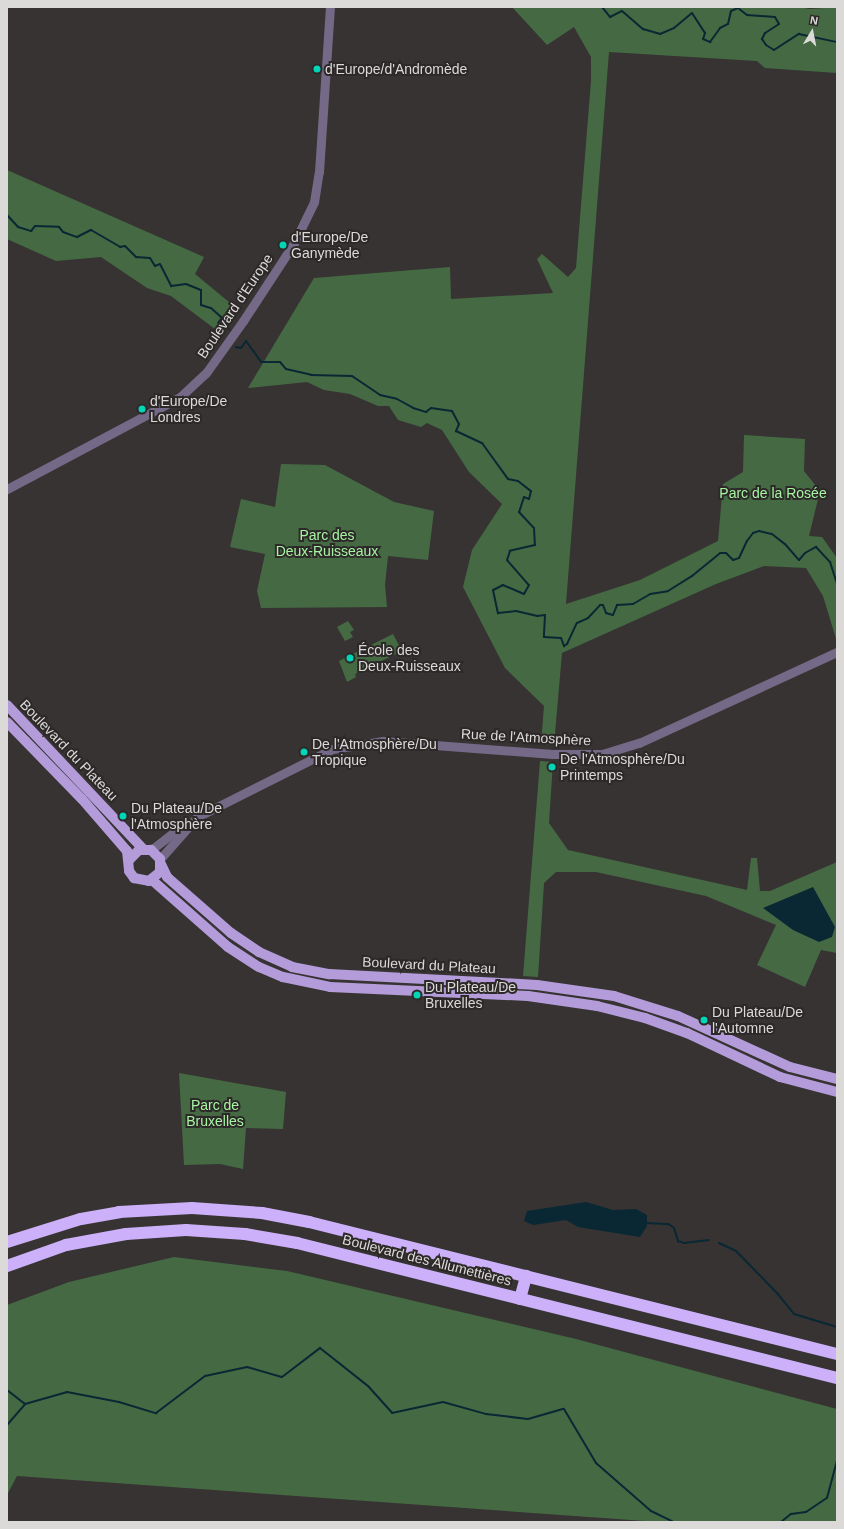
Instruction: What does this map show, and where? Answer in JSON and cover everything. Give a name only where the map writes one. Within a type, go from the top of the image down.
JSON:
[{"type":"highway","name":"Boulevard des Allumettières","points":[[7,1242],[43,1229],[99,1215],[154,1209],[228,1209],[309,1222],[837,1354]]},
{"type":"highway","name":"Boulevard des Allumettières","points":[[7,1266],[60,1247],[105,1237],[170,1230],[206,1230],[297,1243],[837,1378]]},
{"type":"highway","points":[[520,1299],[526,1276]]},
{"type":"main road","name":"Boulevard du Plateau","points":[[7,705],[147,849]]},
{"type":"main road","name":"Boulevard du Plateau","points":[[7,722],[94,811],[127,851],[129,860]]},
{"type":"main road","points":[[147,849],[161,861],[160,872],[152,880],[142,881],[134,878],[129,871],[129,860],[133,853],[147,849]]},
{"type":"main road","name":"Boulevard du Plateau","points":[[161,861],[167,877],[231,933],[258,952],[292,967],[329,974],[548,986],[631,1000],[692,1021],[778,1063],[837,1079]]},
{"type":"main road","name":"Boulevard du Plateau","points":[[152,880],[228,947],[260,967],[290,979],[330,987],[556,999],[616,1010],[687,1033],[770,1073],[837,1092]]},
{"type":"main road","points":[[687,1033],[692,1021]]},
{"type":"street","name":"Boulevard d'Europe","points":[[7,489],[180,397],[206,373],[247,314],[294,243],[314,202],[319,172],[330,7]]},
{"type":"street","name":"Rue de l'Atmosphère","points":[[147,849],[176,830],[187,825],[197,817],[308,759],[343,746],[383,742],[590,756],[619,750],[837,652]]},
{"type":"street","name":"Rue de l'Atmosphère","points":[[161,861],[187,825]]},
{"type":"green space","name":"Parc de la Rosée","points":[[512,7],[799,7],[810,9],[837,7],[837,73],[765,68],[757,61],[609,52],[566,604],[640,580],[718,541],[723,484],[743,472],[744,435],[805,439],[804,471],[820,491],[809,536],[822,537],[837,558],[837,642],[823,596],[806,568],[764,566],[716,584],[562,653],[554,745],[541,744],[544,706],[505,668],[463,587],[472,550],[502,504],[469,472],[442,430],[427,423],[421,427],[398,420],[389,406],[378,406],[350,394],[324,390],[307,382],[248,388],[314,278],[450,267],[451,299],[553,293],[537,259],[542,254],[568,277],[576,268],[591,81],[591,57],[574,27],[547,45]]},
{"type":"green space","points":[[7,170],[204,257],[195,274],[235,307],[219,332],[171,296],[147,288],[101,257],[56,261],[7,239]]},
{"type":"green space","name":"Parc des Deux-Ruisseaux","points":[[281,464],[325,465],[394,502],[434,511],[428,560],[388,556],[385,585],[387,607],[261,608],[257,591],[265,554],[230,547],[241,499],[275,507]]},
{"type":"green space","points":[[348,621],[354,630],[350,632],[353,637],[345,641],[337,627]]},
{"type":"green space","points":[[393,634],[402,651],[355,674],[356,677],[347,682],[339,661]]},
{"type":"green space","points":[[540,761],[553,762],[549,823],[568,850],[747,890],[751,858],[757,858],[760,891],[770,891],[837,862],[837,953],[821,950],[805,987],[757,965],[776,925],[706,896],[596,872],[556,872],[544,883],[538,977],[523,976]]},
{"type":"green space","name":"Parc de Bruxelles","points":[[179,1073],[286,1092],[283,1129],[246,1128],[243,1169],[220,1164],[184,1165]]},
{"type":"green space","points":[[174,1257],[287,1271],[576,1339],[837,1409],[837,1522],[659,1522],[17,1476],[7,1495],[7,1305],[69,1282]]},
{"type":"water","points":[[813,887],[835,927],[832,937],[819,942],[793,930],[763,908]]},
{"type":"water","points":[[586,1202],[613,1210],[636,1209],[647,1215],[647,1226],[640,1237],[578,1227],[566,1220],[533,1225],[524,1221],[527,1211]]},
{"type":"waterway","points":[[602,7],[610,17],[622,11],[643,29],[660,34],[674,28],[692,13],[705,33],[703,39],[710,42],[720,28],[728,24],[731,11],[738,8],[747,15],[775,17],[779,24],[765,33],[762,39],[766,45],[774,50],[799,34],[837,42]]},
{"type":"waterway","points":[[7,215],[18,227],[31,231],[35,226],[59,227],[63,232],[77,237],[91,230],[120,247],[125,246],[136,257],[150,258],[155,266],[160,264],[171,286],[186,284],[201,290],[201,305],[211,308],[222,318],[218,323]]},
{"type":"waterway","points":[[236,347],[241,348],[246,341],[261,362],[280,362],[286,369],[311,375],[352,376],[380,395],[397,399],[413,408],[426,412],[431,408],[452,411],[459,424],[456,431],[482,443],[508,479],[518,481],[531,491],[529,499],[524,497],[519,512],[534,528],[535,545],[510,551],[507,560],[529,585],[524,594],[503,585],[493,590],[498,613],[516,611],[537,616],[545,615],[544,637],[561,638],[564,646],[567,644],[577,623],[588,618],[600,605],[603,605],[606,613],[613,615],[617,605],[633,604],[650,594],[668,591],[692,576],[720,553],[726,553],[733,560],[739,558],[747,541],[753,533],[759,531],[772,534],[785,544],[799,560],[805,553],[816,547],[830,562],[837,583]]},
{"type":"waterway","points":[[647,1223],[669,1224],[674,1228],[678,1241],[684,1243],[709,1240]]},
{"type":"waterway","points":[[719,1243],[736,1251],[777,1293],[794,1314],[837,1327]]},
{"type":"waterway","points":[[7,1390],[25,1404],[67,1392],[119,1402],[156,1413],[205,1376],[247,1367],[282,1377],[320,1348],[368,1386],[392,1413],[443,1402],[486,1414],[528,1419],[564,1409],[596,1463],[651,1511],[674,1522]]},
{"type":"waterway","points":[[7,1425],[25,1404]]},
{"type":"waterway","points":[[781,1522],[791,1514],[806,1512],[827,1498],[837,1460]]},
{"type":"place","name":"d'Europe/d'Andromède","points":[[317,69]]},
{"type":"place","name":"d'Europe/De Ganymède","points":[[283,245]]},
{"type":"place","name":"d'Europe/De Londres","points":[[142,409]]},
{"type":"place","name":"École des Deux-Ruisseaux","points":[[350,658]]},
{"type":"place","name":"De l'Atmosphère/Du Tropique","points":[[304,752]]},
{"type":"place","name":"De l'Atmosphère/Du Printemps","points":[[552,767]]},
{"type":"place","name":"Du Plateau/De l'Atmosphère","points":[[123,816]]},
{"type":"place","name":"Du Plateau/De Bruxelles","points":[[417,995]]},
{"type":"place","name":"Du Plateau/De l'Automne","points":[[704,1020]]}]
